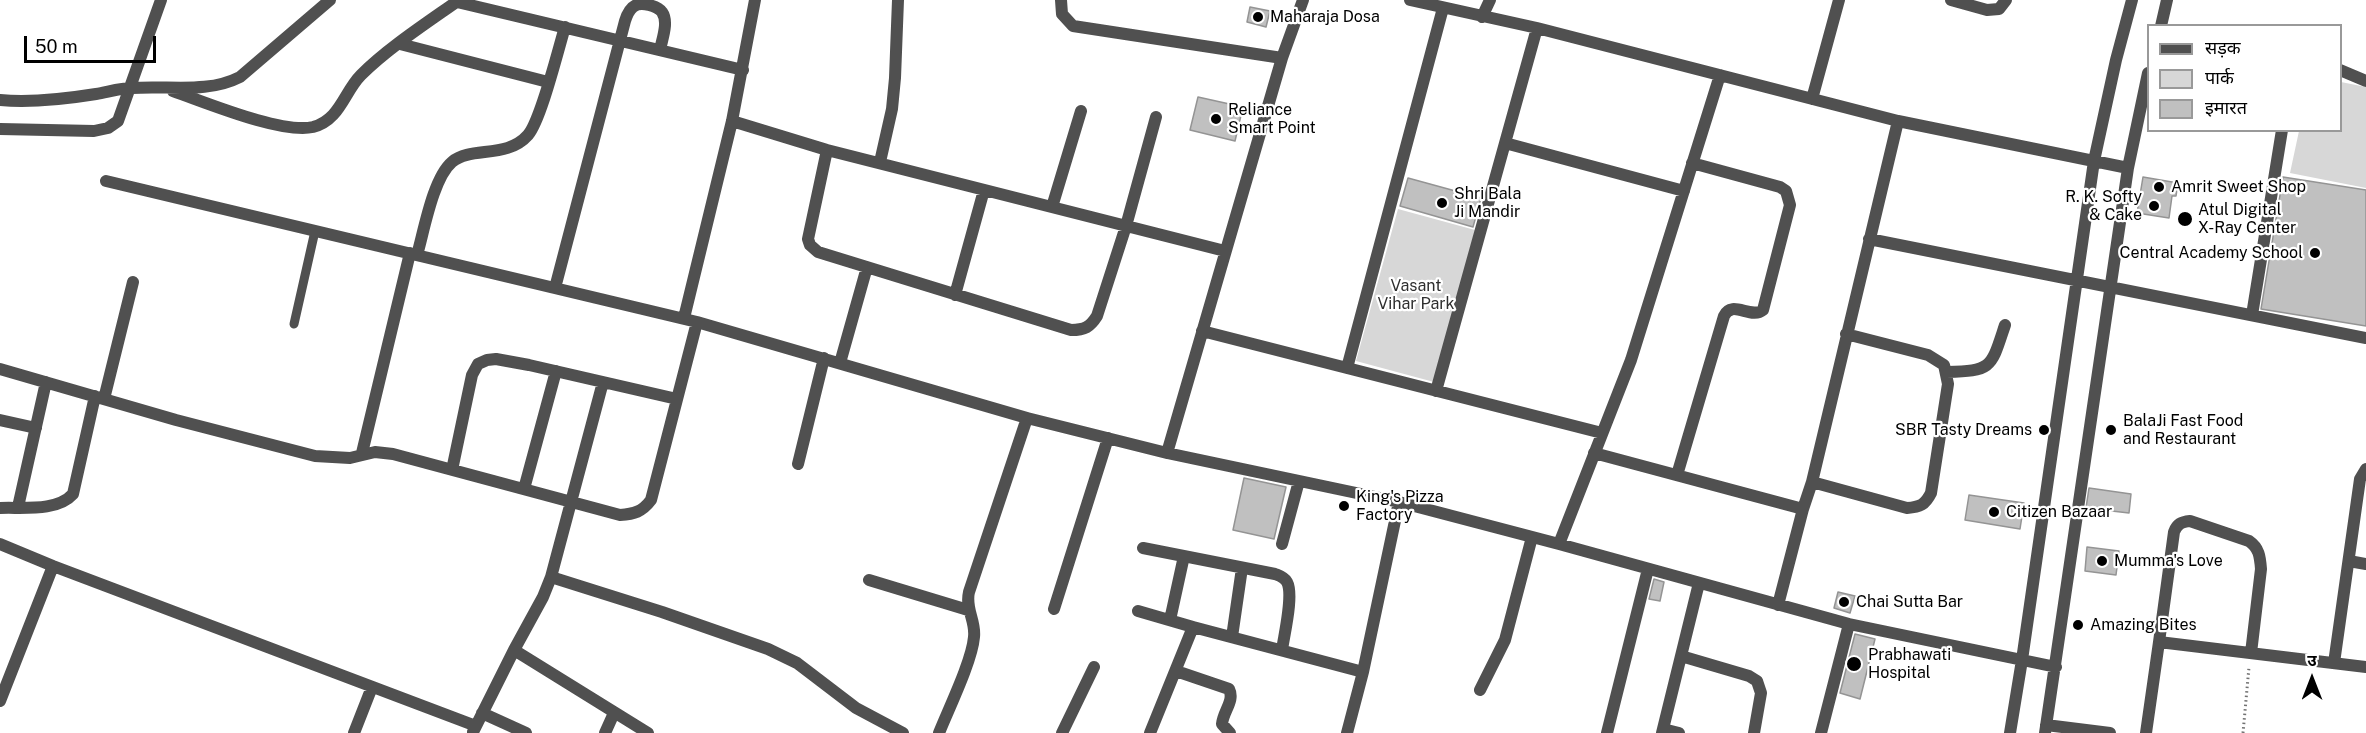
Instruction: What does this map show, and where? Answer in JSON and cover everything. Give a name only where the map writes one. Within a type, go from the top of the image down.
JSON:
[{"type":"street","points":[[0,129],[94,131],[108,128],[118,121],[161,0]]},
{"type":"street","points":[[0,100],[16,102],[131,88],[205,87],[227,84],[240,77],[330,0]]},
{"type":"street","points":[[684,318],[732,121],[755,0]]},
{"type":"street","points":[[880,162],[892,109],[898,0]]},
{"type":"street","points":[[1061,0],[1062,14],[1073,26],[1282,58]]},
{"type":"street","points":[[1167,453],[1282,58],[1303,0]]},
{"type":"street","points":[[1410,0],[1537,28],[1898,122],[2128,168]]},
{"type":"street","points":[[1482,17],[1490,0]]},
{"type":"street","points":[[1812,99],[1839,0]]},
{"type":"street","points":[[1951,0],[1987,10],[1999,9],[2006,0]]},
{"type":"street","points":[[2010,733],[2094,161],[2132,0]]},
{"type":"street","points":[[2161,24],[2167,0]]},
{"type":"street","points":[[163,87],[258,119],[299,128],[311,127],[324,123],[332,116],[344,103],[361,76],[458,1],[743,70]]},
{"type":"street","points":[[555,288],[620,40],[629,11],[634,5],[642,3],[656,7],[662,12],[664,20],[660,50]]},
{"type":"street","points":[[1347,368],[1443,8]]},
{"type":"street","points":[[362,453],[414,254],[438,182],[446,167],[460,157],[504,150],[521,141],[533,128],[565,27]]},
{"type":"street","points":[[1436,391],[1537,28]]},
{"type":"street","points":[[400,44],[548,82]]},
{"type":"street","points":[[2342,71],[2366,81]]},
{"type":"street","points":[[1559,544],[1631,360],[1720,75]]},
{"type":"street","points":[[2110,733],[2045,729],[2056,667],[2128,168],[2147,78]]},
{"type":"street","points":[[1052,207],[1081,111]]},
{"type":"street","points":[[827,150],[808,239],[810,245],[818,252],[1071,330],[1082,330],[1090,326],[1097,316],[1126,226],[1156,117]]},
{"type":"street","points":[[732,121],[827,150],[1225,251]]},
{"type":"street","points":[[1778,605],[1812,482],[1898,122]]},
{"type":"street","points":[[2252,315],[2282,132]]},
{"type":"street","points":[[1505,143],[1684,191]]},
{"type":"street","points":[[1677,475],[1724,316],[1731,309],[1754,314],[1763,310],[1790,205],[1786,191],[1780,187],[1692,163]]},
{"type":"street","points":[[106,181],[684,318],[1027,418],[1167,453],[1399,502],[1850,624],[2056,667]]},
{"type":"street","points":[[955,295],[984,190]]},
{"type":"street","points":[[1869,239],[2366,338]]},
{"type":"street","points":[[840,363],[867,267]]},
{"type":"street","points":[[0,508],[57,504],[68,500],[73,494],[132,282]]},
{"type":"street","points":[[0,369],[315,456],[350,458],[362,453],[393,454],[620,515],[634,514],[644,509],[651,500],[697,322]]},
{"type":"street","points":[[1947,372],[1983,369],[1990,363],[2005,325]]},
{"type":"street","points":[[1202,331],[1602,433]]},
{"type":"street","points":[[1812,482],[1907,508],[1919,507],[1927,501],[1931,493],[1948,384],[1944,365],[1928,355],[1846,334]]},
{"type":"street","points":[[798,464],[824,358]]},
{"type":"street","points":[[452,470],[472,375],[478,364],[487,360],[496,359],[556,371],[677,399]]},
{"type":"street","points":[[524,489],[556,371]]},
{"type":"street","points":[[18,507],[46,382]]},
{"type":"street","points":[[0,544],[53,567],[372,687],[474,730],[543,597],[551,577],[603,382]]},
{"type":"street","points":[[939,733],[973,645],[975,627],[968,610],[969,592],[1027,418]]},
{"type":"street","points":[[0,420],[36,428]]},
{"type":"street","points":[[1054,609],[1108,438]]},
{"type":"street","points":[[1594,453],[1803,509]]},
{"type":"street","points":[[2334,663],[2360,479],[2366,470]]},
{"type":"street","points":[[1282,544],[1299,481]]},
{"type":"street","points":[[1347,733],[1399,502]]},
{"type":"street","points":[[2146,733],[2174,532],[2177,525],[2183,521],[2190,521],[2249,541],[2256,546],[2260,568],[2251,653]]},
{"type":"street","points":[[1480,690],[1505,640],[1532,537]]},
{"type":"street","points":[[1143,548],[1275,574],[1285,579],[1289,596],[1282,650]]},
{"type":"street","points":[[1170,620],[1184,556]]},
{"type":"street","points":[[2349,561],[2366,564]]},
{"type":"street","points":[[0,701],[53,567]]},
{"type":"street","points":[[1232,637],[1242,568]]},
{"type":"street","points":[[1607,733],[1648,568]]},
{"type":"street","points":[[551,577],[768,649],[797,663],[856,708],[903,733]]},
{"type":"street","points":[[869,580],[968,610]]},
{"type":"street","points":[[1679,733],[1662,731],[1699,583]]},
{"type":"street","points":[[1138,611],[1362,672]]},
{"type":"street","points":[[1821,733],[1850,624]]},
{"type":"street","points":[[1150,733],[1193,627]]},
{"type":"street","points":[[2159,642],[2366,667]]},
{"type":"street","points":[[514,650],[648,733]]},
{"type":"street","points":[[1681,657],[1749,676],[1757,681],[1761,693],[1754,733]]},
{"type":"street","points":[[1062,733],[1094,667]]},
{"type":"street","points":[[1176,671],[1229,689],[1230,701],[1222,724],[1230,733]]},
{"type":"street","points":[[354,733],[372,687]]},
{"type":"street","points":[[482,713],[526,733]]},
{"type":"street","points":[[605,733],[614,713]]},
{"type":"lane","points":[[294,324],[315,231]]},
{"type":"path","points":[[2243,733],[2251,653]]},
{"type":"green space","points":[[2342,82],[2366,87],[2366,188],[2290,173],[2299,132],[2342,132]]},
{"type":"green space","name":"Vasant Vihar Park","points":[[1398,209],[1475,230],[1434,382],[1356,361]]},
{"type":"building","name":"Maharaja Dosa","points":[[1250,7],[1270,11],[1266,27],[1247,22]]},
{"type":"building","name":"Reliance Smart Point","points":[[1198,97],[1243,107],[1235,141],[1190,130]]},
{"type":"building","points":[[2143,177],[2178,183],[2176,196],[2172,196],[2169,218],[2137,213]]},
{"type":"building","name":"Central Academy School","points":[[2283,177],[2366,190],[2366,326],[2261,309]]},
{"type":"building","name":"Shri Bala Ji Mandir","points":[[1408,178],[1481,198],[1473,227],[1400,206]]},
{"type":"building","points":[[1244,478],[1286,487],[1274,539],[1233,530]]},
{"type":"building","points":[[2089,488],[2131,494],[2129,513],[2086,508]]},
{"type":"building","name":"Citizen Bazaar","points":[[1969,495],[2024,503],[2020,529],[1965,520]]},
{"type":"building","name":"Mumma's Love","points":[[2087,547],[2119,551],[2116,575],[2085,571]]},
{"type":"building","points":[[1654,579],[1664,582],[1660,601],[1649,599]]},
{"type":"building","name":"Chai Sutta Bar","points":[[1838,592],[1855,596],[1850,613],[1834,608]]},
{"type":"building","points":[[1855,634],[1875,639],[1860,699],[1840,693]]},
{"type":"place","name":"Maharaja Dosa","points":[[1258,17]]},
{"type":"place","name":"Reliance Smart Point","points":[[1216,119]]},
{"type":"place","name":"Amrit Sweet Shop","points":[[2159,187]]},
{"type":"place","name":"Shri Bala Ji Mandir","points":[[1442,203]]},
{"type":"place","name":"R. K. Softy & Cake","points":[[2154,206]]},
{"type":"place","name":"Atul Digital X-Ray Center","points":[[2185,219]]},
{"type":"place","name":"Central Academy School","points":[[2315,253]]},
{"type":"place","name":"SBR Tasty Dreams","points":[[2044,430]]},
{"type":"place","name":"BalaJi Fast Food and Restaurant","points":[[2111,430]]},
{"type":"place","name":"King's Pizza Factory","points":[[1344,506]]},
{"type":"place","name":"Citizen Bazaar","points":[[1994,512]]},
{"type":"place","name":"Mumma's Love","points":[[2102,561]]},
{"type":"place","name":"Chai Sutta Bar","points":[[1844,602]]},
{"type":"place","name":"Amazing Bites","points":[[2078,625]]},
{"type":"place","name":"Prabhawati Hospital","points":[[1854,664]]}]
